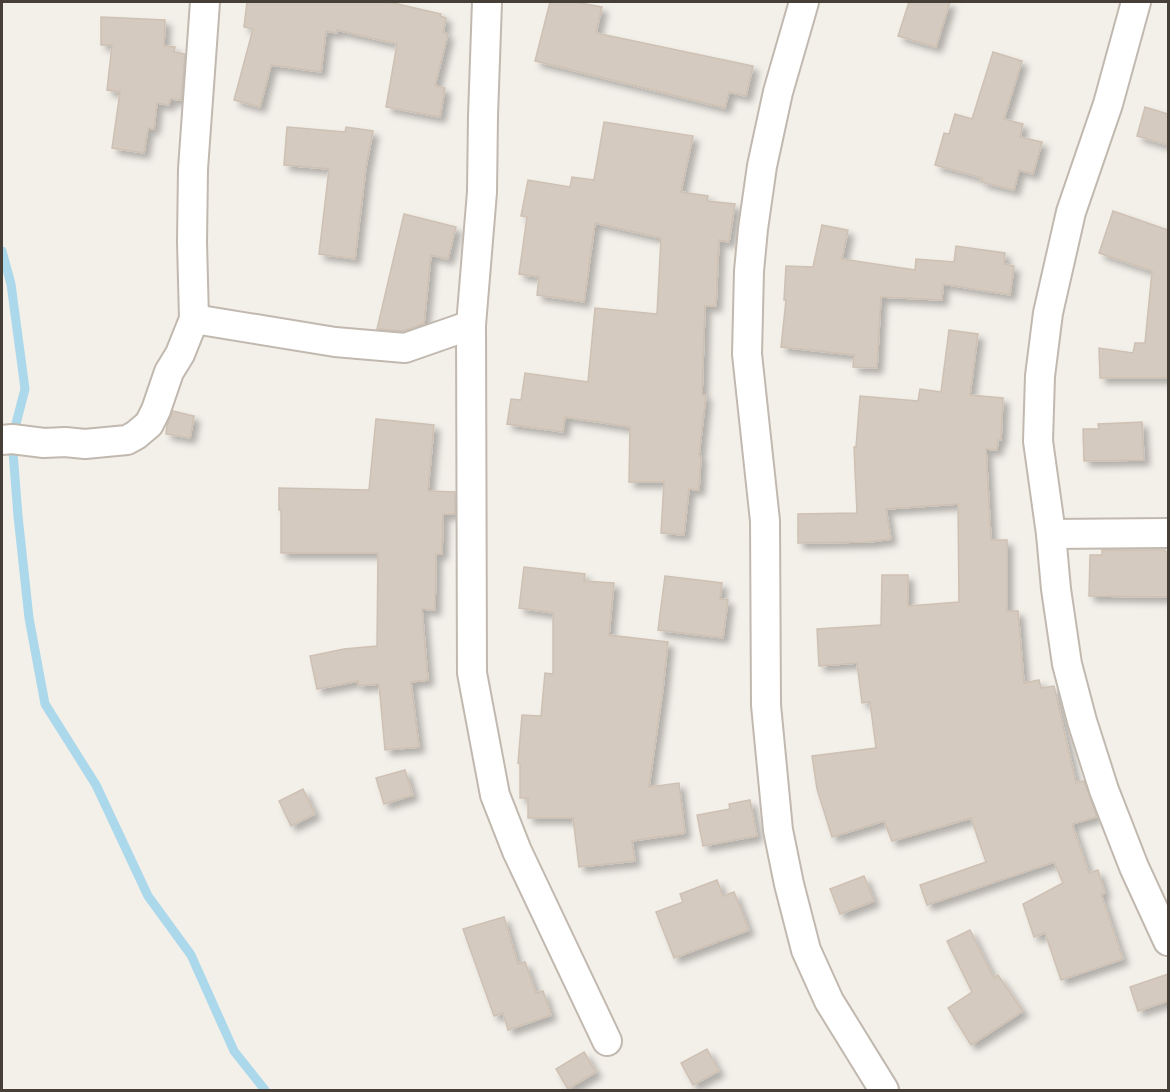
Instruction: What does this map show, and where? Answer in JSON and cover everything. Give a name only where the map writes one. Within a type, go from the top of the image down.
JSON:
[{"type":"street","points":[[2,440],[85,444],[127,440],[149,424],[156,410],[169,372],[180,354],[194,319],[193,169],[205,2]]},
{"type":"street","points":[[488,2],[482,192],[471,325],[472,673],[495,795],[517,851],[607,1041]]},
{"type":"street","points":[[804,2],[778,92],[765,155],[749,271],[747,354],[765,521],[766,705],[778,830],[806,950],[829,1001],[884,1090]]},
{"type":"street","points":[[1136,2],[1108,104],[1071,212],[1047,313],[1040,376],[1038,441],[1067,664],[1104,790],[1130,856],[1168,941]]},
{"type":"street","points":[[194,319],[335,342],[405,348],[471,325]]},
{"type":"street","points":[[1051,534],[1168,533]]},
{"type":"building","points":[[247,2],[389,2],[441,14],[440,16],[446,18],[443,33],[448,34],[435,86],[445,88],[440,117],[386,107],[397,44],[337,30],[337,33],[326,31],[321,72],[271,65],[260,107],[234,100],[253,29],[244,27]]},
{"type":"building","points":[[550,2],[575,2],[602,7],[596,33],[753,66],[746,96],[729,92],[725,108],[535,61]]},
{"type":"building","points":[[909,2],[950,2],[936,47],[898,36]]},
{"type":"building","points":[[101,17],[165,20],[164,46],[175,47],[174,52],[185,54],[181,100],[170,99],[169,105],[157,103],[154,129],[148,128],[144,153],[112,148],[120,92],[107,90],[112,45],[101,45]]},
{"type":"building","points":[[993,52],[1022,61],[1004,119],[1023,124],[1020,137],[1042,142],[1033,174],[1019,170],[1014,190],[981,182],[982,178],[935,165],[944,133],[949,134],[955,114],[972,119]]},
{"type":"building","points":[[1145,107],[1168,114],[1168,145],[1137,136]]},
{"type":"building","points":[[604,122],[693,136],[681,192],[708,196],[707,201],[735,204],[729,242],[719,240],[716,306],[705,306],[702,395],[706,395],[699,456],[701,456],[699,490],[689,489],[684,535],[661,533],[664,482],[629,482],[630,427],[565,417],[563,432],[507,424],[511,399],[521,400],[525,373],[588,382],[595,308],[657,314],[661,238],[595,223],[584,302],[537,295],[539,277],[519,274],[527,217],[521,216],[528,180],[570,187],[572,177],[594,180]]},
{"type":"building","points":[[287,127],[345,132],[346,127],[373,131],[366,167],[355,259],[319,254],[329,169],[284,165]]},
{"type":"building","points":[[1113,211],[1168,230],[1168,378],[1100,378],[1099,348],[1133,353],[1135,343],[1145,343],[1152,271],[1099,253]]},
{"type":"building","points":[[404,214],[456,227],[448,259],[431,255],[424,324],[403,331],[377,329]]},
{"type":"building","points":[[822,225],[848,230],[842,259],[915,270],[916,259],[954,262],[956,246],[1005,253],[1004,264],[1014,266],[1010,295],[943,284],[942,300],[881,297],[877,368],[853,367],[854,355],[781,347],[786,300],[784,300],[786,266],[813,267]]},
{"type":"building","points":[[949,330],[978,334],[970,395],[1003,398],[1001,440],[998,440],[997,450],[986,449],[991,540],[1007,540],[1007,611],[1018,611],[1024,683],[1039,680],[1041,688],[1054,686],[1076,783],[1084,781],[1096,814],[1096,817],[1072,824],[1089,873],[1098,870],[1105,893],[1101,894],[1123,959],[1061,980],[1045,933],[1034,937],[1023,904],[1063,883],[1054,862],[927,905],[920,885],[986,862],[971,818],[892,841],[884,821],[832,837],[817,789],[812,756],[876,748],[870,702],[862,703],[857,663],[819,666],[817,629],[881,625],[882,575],[908,575],[908,606],[959,602],[958,504],[886,509],[891,539],[869,542],[798,543],[798,514],[857,513],[854,447],[856,447],[860,396],[918,401],[920,389],[941,392]]},
{"type":"building","points":[[173,411],[194,416],[190,438],[166,434]]},
{"type":"building","points":[[376,419],[434,425],[428,491],[455,492],[455,514],[443,514],[442,554],[436,554],[435,610],[422,609],[428,680],[411,682],[419,747],[385,750],[379,684],[358,686],[358,681],[317,689],[310,656],[344,649],[377,646],[378,553],[281,553],[281,510],[279,510],[279,488],[369,490]]},
{"type":"building","points":[[1142,422],[1144,460],[1084,461],[1083,429],[1099,429],[1098,424]]},
{"type":"building","points":[[1102,550],[1165,550],[1168,552],[1168,597],[1089,596],[1090,555],[1102,555]]},
{"type":"building","points":[[524,567],[585,574],[584,581],[614,583],[609,635],[668,642],[649,787],[679,783],[685,833],[632,841],[635,861],[579,867],[573,818],[528,818],[528,798],[520,798],[520,764],[518,763],[522,715],[541,716],[545,673],[553,674],[553,613],[519,608]]},
{"type":"building","points":[[665,576],[722,583],[720,599],[728,600],[723,638],[658,630]]},
{"type":"building","points":[[405,770],[413,795],[384,804],[376,778]]},
{"type":"building","points":[[303,789],[315,814],[291,826],[279,801]]},
{"type":"building","points":[[750,800],[757,836],[703,846],[697,815],[730,809],[729,804]]},
{"type":"building","points":[[864,876],[874,901],[840,914],[830,889]]},
{"type":"building","points":[[717,880],[723,896],[734,892],[749,930],[674,958],[656,912],[683,902],[680,894]]},
{"type":"building","points":[[504,917],[518,964],[525,962],[536,993],[543,991],[551,1015],[508,1030],[503,1013],[494,1016],[463,929]]},
{"type":"building","points":[[970,930],[994,978],[998,975],[1023,1011],[971,1045],[948,1008],[972,992],[947,941]]},
{"type":"building","points":[[1168,974],[1168,1001],[1138,1011],[1130,987]]},
{"type":"building","points":[[707,1049],[719,1071],[693,1085],[681,1063]]},
{"type":"building","points":[[584,1052],[596,1072],[568,1089],[556,1069]]},
{"type":"waterway","points":[[2,251],[11,284],[25,389],[12,439],[29,618],[45,704],[96,785],[148,896],[191,955],[234,1051],[265,1090]]}]
